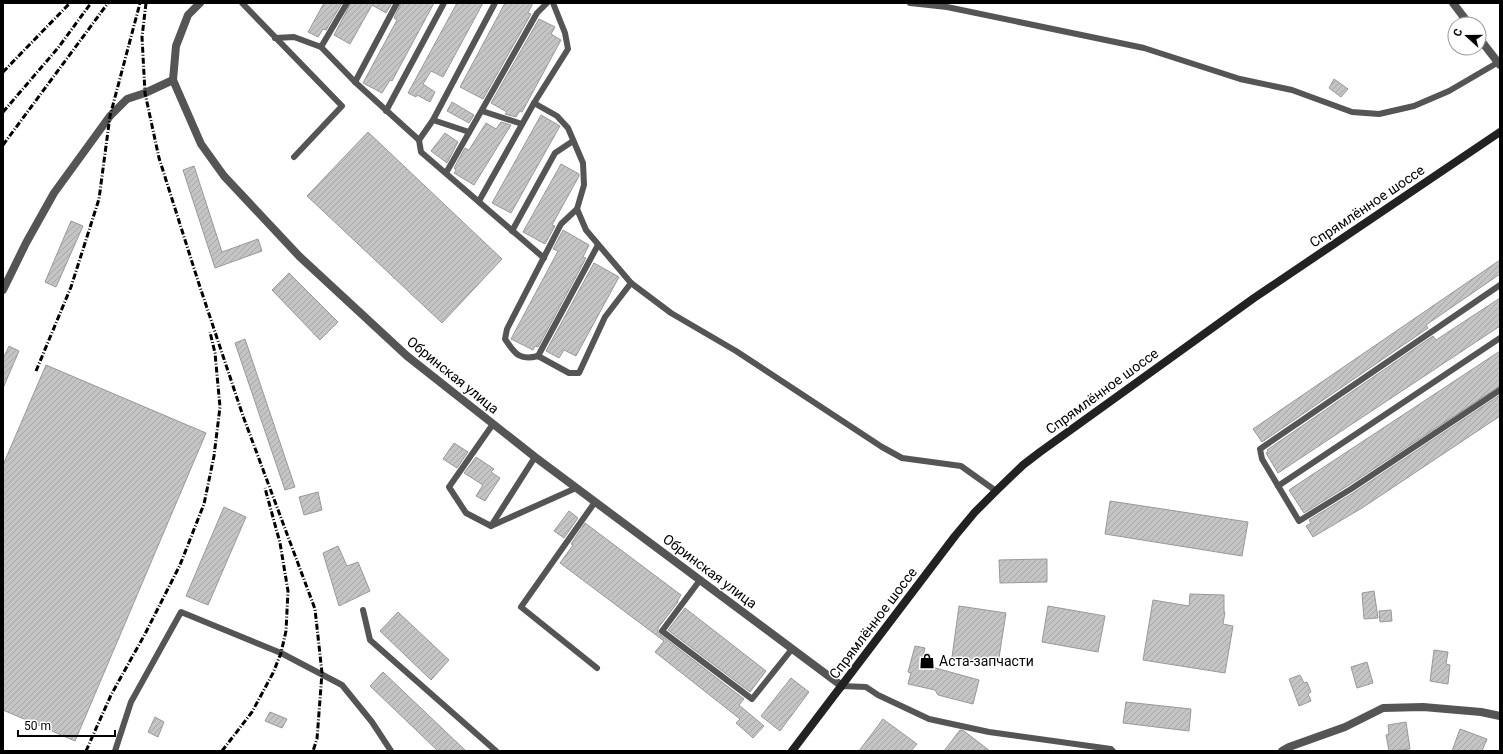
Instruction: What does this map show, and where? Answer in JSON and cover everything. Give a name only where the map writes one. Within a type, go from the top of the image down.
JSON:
[{"type":"main road","name":"Спрямлённое шоссе","points":[[792,751],[955,536],[996,491],[1023,465],[1254,298],[1500,132]]},
{"type":"street","name":"Обринская улица","points":[[200,3],[188,15],[176,46],[173,80],[201,144],[224,176],[299,256],[407,356],[535,457],[842,686]]},
{"type":"street","points":[[1454,3],[1463,16]]},
{"type":"street","points":[[1487,48],[1499,64]]},
{"type":"street","points":[[3,290],[26,243],[54,193],[110,116],[127,99],[145,93],[173,80]]},
{"type":"street","points":[[1282,751],[1288,747],[1345,727],[1383,708],[1423,707],[1481,712],[1500,716]]},
{"type":"lane","points":[[321,47],[347,3]]},
{"type":"lane","points":[[355,82],[397,3]]},
{"type":"lane","points":[[386,111],[444,3]]},
{"type":"lane","points":[[419,140],[433,120],[495,3]]},
{"type":"lane","points":[[446,173],[537,13],[547,3]]},
{"type":"lane","points":[[479,201],[534,103],[568,49],[565,33],[554,3]]},
{"type":"lane","points":[[910,3],[947,7],[1144,48],[1240,79],[1292,90],[1352,112],[1379,114],[1414,106],[1449,91],[1499,64]]},
{"type":"lane","points":[[246,4],[275,38],[342,106],[294,157]]},
{"type":"lane","points":[[275,38],[294,38],[321,47],[355,82],[419,140],[421,152],[544,258]]},
{"type":"lane","points":[[534,103],[557,116],[568,128],[583,163],[584,185],[577,209],[561,224],[507,329],[505,339],[515,353],[527,358],[538,356],[569,373],[579,373],[605,317],[631,282]]},
{"type":"lane","points":[[482,111],[522,124]]},
{"type":"lane","points":[[433,120],[469,132]]},
{"type":"lane","points":[[512,230],[554,153],[573,141]]},
{"type":"lane","points":[[577,209],[586,230],[631,282],[671,313],[736,350],[882,447],[902,458],[961,466],[996,491]]},
{"type":"lane","points":[[538,356],[598,245]]},
{"type":"lane","points":[[1500,285],[1260,448],[1262,459],[1299,521],[1351,489],[1500,390]]},
{"type":"lane","points":[[1278,486],[1500,338]]},
{"type":"lane","points":[[493,424],[449,487],[466,514],[491,526],[576,488]]},
{"type":"lane","points":[[491,526],[535,457]]},
{"type":"lane","points":[[596,502],[521,607],[597,668]]},
{"type":"lane","points":[[700,580],[662,631],[752,699],[792,649]]},
{"type":"lane","points":[[363,610],[370,640],[496,751]]},
{"type":"lane","points":[[115,751],[131,702],[182,612],[281,653],[342,685],[372,722],[391,751]]},
{"type":"lane","points":[[842,686],[866,687],[878,695],[929,719],[990,732],[1111,749],[1113,751]]},
{"type":"building","points":[[324,3],[342,3],[326,30],[323,29],[318,37],[308,32]]},
{"type":"building","points":[[351,3],[392,3],[386,13],[372,5],[350,44],[334,35]]},
{"type":"building","points":[[401,3],[434,3],[392,81],[390,80],[382,93],[363,83],[397,20],[394,18]]},
{"type":"building","points":[[457,3],[483,3],[443,77],[431,71],[423,84],[435,92],[430,102],[417,95],[416,97],[408,93]]},
{"type":"building","points":[[505,3],[533,3],[528,13],[531,14],[483,99],[460,87]]},
{"type":"building","points":[[539,19],[555,27],[551,34],[561,40],[522,112],[520,111],[516,117],[505,114],[507,112],[491,103]]},
{"type":"building","points":[[1334,79],[1348,89],[1341,97],[1329,88]]},
{"type":"building","points":[[452,102],[474,115],[469,123],[447,111]]},
{"type":"building","points":[[541,115],[560,126],[511,213],[492,203]]},
{"type":"building","points":[[501,122],[511,125],[474,185],[454,173],[456,170],[454,168],[465,148],[469,150],[486,123],[496,129]]},
{"type":"building","points":[[368,132],[502,259],[442,323],[307,196]]},
{"type":"building","points":[[445,133],[458,142],[447,163],[431,151]]},
{"type":"building","points":[[561,164],[579,174],[579,176],[552,225],[555,226],[545,244],[523,232]]},
{"type":"building","points":[[194,166],[222,252],[258,239],[262,251],[215,268],[183,170]]},
{"type":"building","points":[[71,221],[83,226],[56,287],[45,282]]},
{"type":"building","points":[[563,230],[589,245],[583,257],[586,258],[538,347],[535,346],[533,350],[511,339],[558,251],[553,249]]},
{"type":"building","points":[[1500,260],[1500,274],[1426,325],[1428,328],[1262,442],[1253,429]]},
{"type":"building","points":[[594,263],[619,277],[576,356],[564,350],[559,358],[546,351]]},
{"type":"building","points":[[289,273],[338,322],[320,340],[272,290]]},
{"type":"building","points":[[1500,298],[1500,326],[1278,473],[1266,453],[1268,452],[1267,450],[1433,336],[1436,340]]},
{"type":"building","points":[[245,339],[295,487],[285,490],[235,343]]},
{"type":"building","points":[[9,346],[19,351],[3,388],[3,359]]},
{"type":"building","points":[[1500,351],[1500,386],[1304,513],[1289,490]]},
{"type":"building","points":[[46,365],[206,433],[75,741],[3,710],[3,465]]},
{"type":"building","points":[[1500,395],[1500,416],[1362,508],[1313,537],[1306,526],[1311,523],[1309,520],[1353,493]]},
{"type":"building","points":[[454,443],[468,452],[457,468],[443,459]]},
{"type":"building","points":[[476,457],[494,469],[491,472],[500,478],[485,501],[476,496],[483,485],[464,473]]},
{"type":"building","points":[[318,492],[322,510],[304,515],[299,497]]},
{"type":"building","points":[[1110,501],[1248,522],[1242,556],[1105,534]]},
{"type":"building","points":[[224,507],[246,517],[208,605],[186,596]]},
{"type":"building","points":[[569,511],[578,518],[564,538],[554,531]]},
{"type":"building","points":[[585,523],[681,595],[678,602],[658,628],[658,633],[744,699],[739,705],[764,726],[753,738],[736,723],[740,719],[655,652],[664,641],[560,563],[573,545],[571,544]]},
{"type":"building","points":[[338,546],[347,566],[358,562],[370,591],[339,606],[323,553]]},
{"type":"building","points":[[1047,559],[1047,582],[1000,583],[999,560]]},
{"type":"building","points":[[1374,591],[1378,618],[1364,619],[1362,593]]},
{"type":"building","points":[[1190,594],[1224,595],[1225,612],[1223,624],[1233,626],[1225,673],[1143,660],[1153,600],[1189,606]]},
{"type":"building","points":[[959,606],[1006,613],[998,664],[952,657]]},
{"type":"building","points":[[1048,606],[1105,616],[1098,652],[1042,642]]},
{"type":"building","points":[[685,608],[766,671],[750,692],[668,630]]},
{"type":"building","points":[[1391,610],[1392,621],[1380,622],[1379,611]]},
{"type":"building","points":[[398,612],[449,660],[431,680],[380,631]]},
{"type":"building","points":[[915,646],[925,648],[921,664],[979,680],[973,704],[938,695],[935,690],[908,684],[911,673],[908,672]]},
{"type":"building","points":[[1434,650],[1448,652],[1446,664],[1450,665],[1448,684],[1430,681]]},
{"type":"building","points":[[1367,662],[1373,683],[1357,688],[1351,667]]},
{"type":"building","points":[[383,672],[466,751],[438,751],[370,686]]},
{"type":"building","points":[[1300,675],[1304,683],[1307,682],[1311,692],[1308,694],[1311,701],[1299,706],[1289,679]]},
{"type":"building","points":[[791,678],[809,692],[780,731],[761,716]]},
{"type":"building","points":[[1126,702],[1191,709],[1189,731],[1123,723]]},
{"type":"building","points":[[270,712],[287,719],[282,728],[265,721]]},
{"type":"building","points":[[155,717],[164,722],[158,737],[148,732]]},
{"type":"building","points":[[883,719],[917,744],[911,751],[859,751]]},
{"type":"building","points":[[1406,722],[1410,749],[1389,751],[1386,735],[1389,734],[1388,725]]},
{"type":"building","points":[[1460,729],[1487,739],[1482,751],[1452,751]]},
{"type":"building","points":[[960,730],[964,731],[990,751],[944,751]]},
{"type":"railway","points":[[3,72],[70,3]]},
{"type":"railway","points":[[3,112],[58,48],[91,3]]},
{"type":"railway","points":[[3,145],[108,3]]},
{"type":"railway","points":[[36,371],[71,287],[99,199],[110,116],[140,3]]},
{"type":"railway","points":[[146,3],[142,37],[145,93],[159,158],[243,416],[315,609],[322,673],[317,739],[313,751]]},
{"type":"railway","points":[[86,751],[111,695],[145,634],[180,565],[204,504],[214,456],[220,407],[215,353],[210,332]]},
{"type":"railway","points":[[222,751],[252,712],[273,673],[281,653],[286,631],[288,591],[280,543],[265,488]]},
{"type":"place","name":"Аста-запчасти","points":[[927,661]]}]
